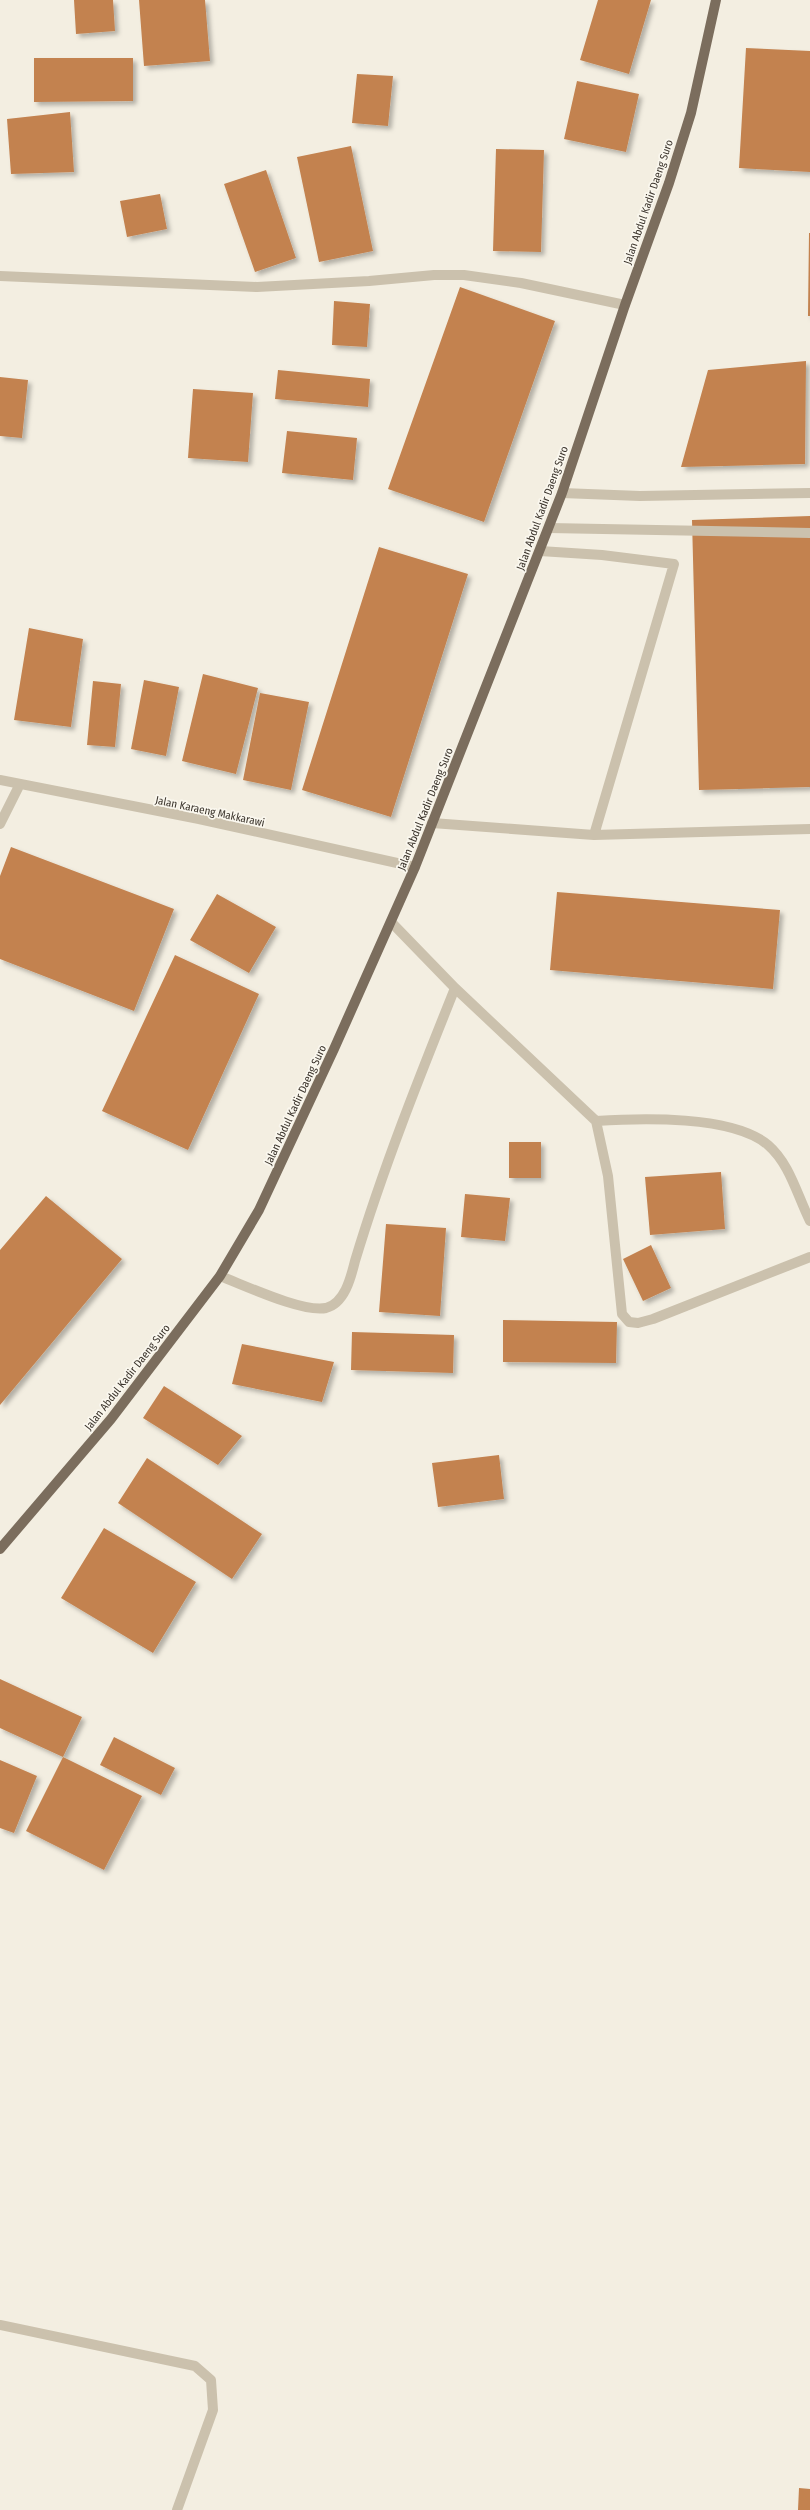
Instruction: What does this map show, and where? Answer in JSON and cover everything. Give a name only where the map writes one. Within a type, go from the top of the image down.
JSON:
[{"type":"main road","name":"Jalan Abdul Kadir Daeng Suro","points":[[0,1549],[111,1419],[220,1276],[259,1210],[392,923],[562,493],[625,305],[669,183],[691,113],[716,0]]},
{"type":"street","points":[[0,276],[257,287],[369,282],[434,275],[464,275],[521,283],[625,305]]},
{"type":"street","points":[[562,493],[640,496],[810,493]]},
{"type":"street","points":[[548,528],[810,534]]},
{"type":"street","points":[[540,551],[602,555],[674,564],[594,835]]},
{"type":"street","name":"Jalan Karaeng Makkarawi","points":[[0,780],[199,819],[415,867]]},
{"type":"street","points":[[0,824],[20,784]]},
{"type":"street","points":[[432,823],[594,835],[810,829]]},
{"type":"street","points":[[392,923],[455,988],[596,1121],[608,1176],[622,1314],[629,1322],[638,1323],[653,1319],[810,1257]]},
{"type":"street","points":[[220,1276],[299,1305],[315,1309],[327,1308],[340,1298],[350,1281],[374,1198],[398,1131],[455,988]]},
{"type":"street","points":[[596,1121],[646,1118],[737,1129],[767,1144],[787,1169],[810,1221]]},
{"type":"street","points":[[0,2325],[194,2366],[211,2380],[213,2410],[177,2510]]},
{"type":"building","points":[[74,0],[113,0],[115,31],[76,34]]},
{"type":"building","points":[[139,0],[205,0],[210,61],[144,66]]},
{"type":"building","points":[[598,0],[651,0],[629,74],[580,60]]},
{"type":"building","points":[[746,48],[810,51],[810,172],[739,168]]},
{"type":"building","points":[[34,58],[133,58],[133,101],[34,102]]},
{"type":"building","points":[[357,74],[393,76],[388,126],[352,123]]},
{"type":"building","points":[[577,81],[639,94],[626,152],[564,139]]},
{"type":"building","points":[[70,112],[74,172],[11,174],[7,119]]},
{"type":"building","points":[[351,146],[373,251],[319,262],[297,157]]},
{"type":"building","points":[[496,149],[544,150],[541,252],[493,251]]},
{"type":"building","points":[[266,170],[296,258],[255,272],[224,184]]},
{"type":"building","points":[[160,194],[167,229],[127,237],[120,201]]},
{"type":"building","points":[[809,233],[810,316],[808,316]]},
{"type":"building","points":[[460,287],[555,321],[484,522],[388,489]]},
{"type":"building","points":[[334,301],[370,304],[367,347],[332,345]]},
{"type":"building","points":[[806,361],[805,464],[681,467],[708,370]]},
{"type":"building","points":[[278,370],[370,379],[368,407],[275,399]]},
{"type":"building","points":[[0,377],[28,380],[22,438],[0,436]]},
{"type":"building","points":[[193,389],[253,393],[248,462],[188,458]]},
{"type":"building","points":[[287,431],[357,438],[353,480],[282,473]]},
{"type":"building","points":[[810,516],[810,787],[699,790],[692,520]]},
{"type":"building","points":[[379,547],[468,574],[391,817],[302,790]]},
{"type":"building","points":[[29,628],[83,639],[71,727],[14,720]]},
{"type":"building","points":[[203,674],[258,688],[236,774],[182,761]]},
{"type":"building","points":[[144,680],[179,687],[166,756],[131,749]]},
{"type":"building","points":[[93,681],[121,684],[115,747],[87,745]]},
{"type":"building","points":[[260,693],[309,702],[291,790],[243,780]]},
{"type":"building","points":[[11,847],[174,909],[134,1011],[0,959],[0,876]]},
{"type":"building","points":[[557,892],[780,910],[773,989],[550,970]]},
{"type":"building","points":[[217,894],[276,927],[249,973],[190,940]]},
{"type":"building","points":[[175,955],[259,994],[188,1150],[102,1111]]},
{"type":"building","points":[[509,1142],[541,1142],[541,1178],[509,1178]]},
{"type":"building","points":[[721,1172],[725,1229],[650,1235],[645,1177]]},
{"type":"building","points":[[465,1194],[510,1198],[505,1241],[461,1237]]},
{"type":"building","points":[[46,1196],[122,1259],[0,1405],[0,1250]]},
{"type":"building","points":[[386,1224],[446,1228],[440,1316],[379,1312]]},
{"type":"building","points":[[651,1245],[671,1288],[643,1301],[623,1259]]},
{"type":"building","points":[[503,1320],[617,1322],[616,1363],[503,1362]]},
{"type":"building","points":[[352,1332],[454,1335],[453,1373],[351,1370]]},
{"type":"building","points":[[242,1344],[334,1362],[322,1402],[232,1384]]},
{"type":"building","points":[[164,1386],[242,1436],[218,1465],[143,1418]]},
{"type":"building","points":[[499,1455],[504,1499],[438,1507],[432,1463]]},
{"type":"building","points":[[147,1458],[262,1534],[232,1579],[118,1503]]},
{"type":"building","points":[[104,1528],[196,1582],[153,1653],[61,1598]]},
{"type":"building","points":[[0,1679],[82,1717],[63,1757],[0,1728]]},
{"type":"building","points":[[114,1737],[175,1768],[161,1795],[100,1765]]},
{"type":"building","points":[[63,1757],[142,1796],[104,1870],[26,1831]]},
{"type":"building","points":[[0,1760],[37,1776],[14,1833],[0,1828]]},
{"type":"building","points":[[799,2488],[810,2489],[810,2510],[798,2510]]}]
